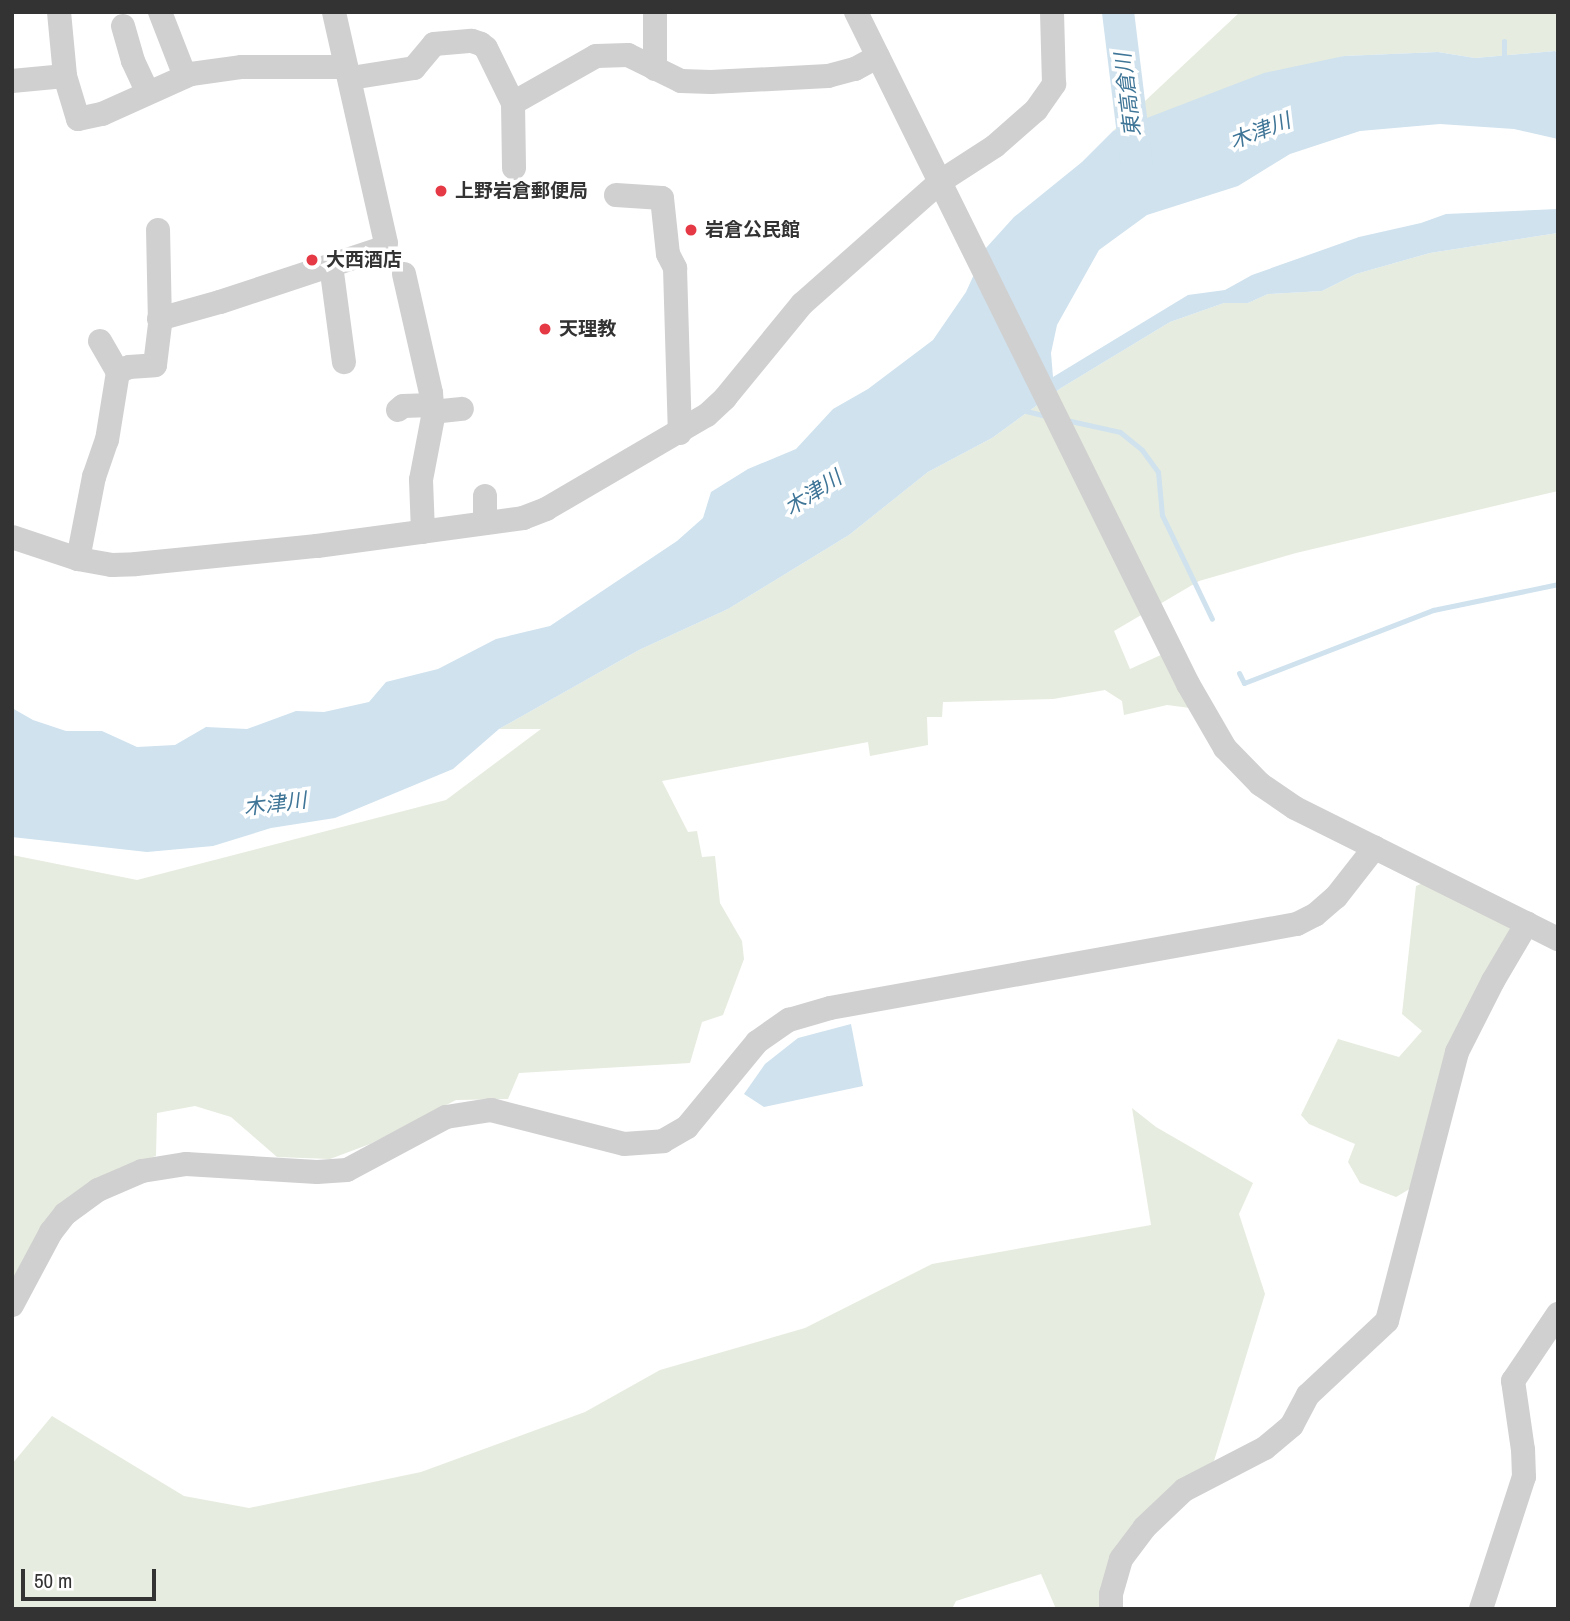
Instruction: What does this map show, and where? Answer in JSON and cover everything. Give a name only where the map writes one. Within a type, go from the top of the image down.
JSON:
[{"type":"street","points":[[59,12],[65,76],[78,118],[102,114],[147,91],[186,76],[241,67],[349,72],[414,68],[434,44],[472,41],[486,48],[513,103],[514,168]]},
{"type":"street","points":[[160,12],[186,76]]},
{"type":"street","points":[[159,319],[380,249],[386,243],[334,12]]},
{"type":"street","points":[[655,12],[655,69]]},
{"type":"street","points":[[856,12],[1188,684],[1225,748],[1259,784],[1295,808],[1558,939]]},
{"type":"street","points":[[12,537],[78,559],[112,565],[136,564],[317,546],[423,532],[523,518],[546,509],[680,433],[725,398],[802,304],[1035,110],[1054,85],[1052,12]]},
{"type":"street","points":[[123,26],[133,61],[147,91]]},
{"type":"street","points":[[513,103],[596,56],[628,55],[681,81],[803,79],[855,69],[878,56]]},
{"type":"street","points":[[12,81],[65,76]]},
{"type":"street","points":[[616,195],[662,198],[667,254],[675,268],[680,433]]},
{"type":"street","points":[[118,372],[128,367],[155,365],[159,319],[158,230]]},
{"type":"street","points":[[331,265],[344,362]]},
{"type":"street","points":[[404,274],[428,371],[432,408],[421,480],[423,532]]},
{"type":"street","points":[[78,559],[94,477],[107,440],[118,372],[100,341]]},
{"type":"street","points":[[398,410],[403,406],[463,409]]},
{"type":"street","points":[[485,496],[485,523]]},
{"type":"street","points":[[12,1305],[51,1232],[65,1214],[99,1190],[142,1171],[186,1164],[317,1172],[347,1170],[446,1117],[491,1110],[624,1144],[663,1141],[687,1127],[758,1042],[789,1020],[830,1008],[1297,924],[1315,915],[1336,897],[1375,847]]},
{"type":"street","points":[[1111,1609],[1111,1594],[1121,1559],[1144,1528],[1184,1490],[1265,1448],[1292,1425],[1308,1395],[1387,1321],[1457,1052],[1493,981],[1527,923]]},
{"type":"street","points":[[1481,1609],[1524,1477],[1513,1381],[1558,1314]]},
{"type":"shaded area","points":[[1240,12],[1558,12],[1558,54],[1555,51],[1475,58],[1438,52],[1344,56],[1113,131]]},
{"type":"shaded area","points":[[1558,233],[1558,491],[1296,553],[1199,581],[1114,631],[1130,669],[1163,654],[1190,708],[1167,705],[1124,715],[1122,701],[1105,690],[1053,699],[943,702],[942,717],[927,717],[928,745],[870,756],[868,742],[662,781],[688,832],[697,831],[702,857],[715,856],[720,903],[742,941],[744,959],[723,1015],[702,1022],[690,1063],[519,1073],[508,1099],[456,1100],[370,1144],[330,1159],[277,1157],[231,1117],[195,1106],[157,1113],[156,1156],[119,1168],[12,1281],[12,855],[137,880],[446,800],[541,729],[499,729],[639,650],[728,609],[849,535],[928,472],[992,438],[1061,388],[1170,322],[1224,303],[1248,303],[1268,294],[1322,291],[1356,274],[1430,253]]},
{"type":"shaded area","points":[[1428,881],[1513,923],[1418,1184],[1396,1197],[1360,1183],[1348,1162],[1355,1144],[1309,1124],[1301,1115],[1338,1039],[1399,1057],[1422,1031],[1402,1014],[1416,886]]},
{"type":"shaded area","points":[[1132,1108],[1156,1127],[1253,1183],[1239,1214],[1265,1294],[1214,1461],[1180,1485],[1106,1605],[1097,1609],[1056,1609],[1041,1574],[956,1601],[952,1609],[12,1609],[12,1464],[52,1416],[184,1496],[249,1508],[421,1472],[585,1412],[660,1370],[805,1328],[932,1264],[1151,1225]]},
{"type":"water","name":"木津川","points":[[1555,51],[1558,54],[1558,139],[1514,129],[1440,124],[1360,131],[1290,154],[1238,186],[1147,215],[1099,250],[1057,325],[1051,353],[1053,377],[1188,295],[1225,290],[1252,275],[1359,237],[1421,223],[1446,214],[1558,209],[1558,233],[1430,253],[1356,274],[1322,291],[1268,294],[1248,303],[1224,303],[1170,322],[1061,388],[992,438],[928,472],[849,535],[728,609],[639,650],[499,729],[453,769],[335,818],[271,828],[213,846],[147,852],[12,837],[12,708],[33,720],[66,731],[102,731],[137,747],[175,745],[206,727],[247,729],[296,711],[324,712],[369,702],[386,682],[438,669],[496,639],[550,626],[677,541],[703,518],[711,492],[748,469],[796,449],[833,409],[868,389],[933,340],[966,292],[986,248],[1014,217],[1082,162],[1113,131],[1264,73],[1344,56],[1438,52],[1475,58]]},
{"type":"water","points":[[851,1024],[863,1086],[764,1107],[744,1094],[765,1064],[798,1038]]},
{"type":"waterway","name":"東高倉川","points":[[1118,12],[1137,167]]},
{"type":"waterway","points":[[1504,41],[1504,63]]},
{"type":"waterway","points":[[1022,410],[1046,416]]},
{"type":"waterway","points":[[1066,420],[1120,432],[1142,450],[1158,472],[1162,515],[1212,619]]},
{"type":"waterway","points":[[1239,673],[1244,683],[1433,610],[1558,584]]},
{"type":"place","name":"上野岩倉郵便局","points":[[441,191]]},
{"type":"place","name":"岩倉公民館","points":[[691,230]]},
{"type":"place","name":"大西酒店","points":[[312,260]]},
{"type":"place","name":"天理教","points":[[545,329]]}]
